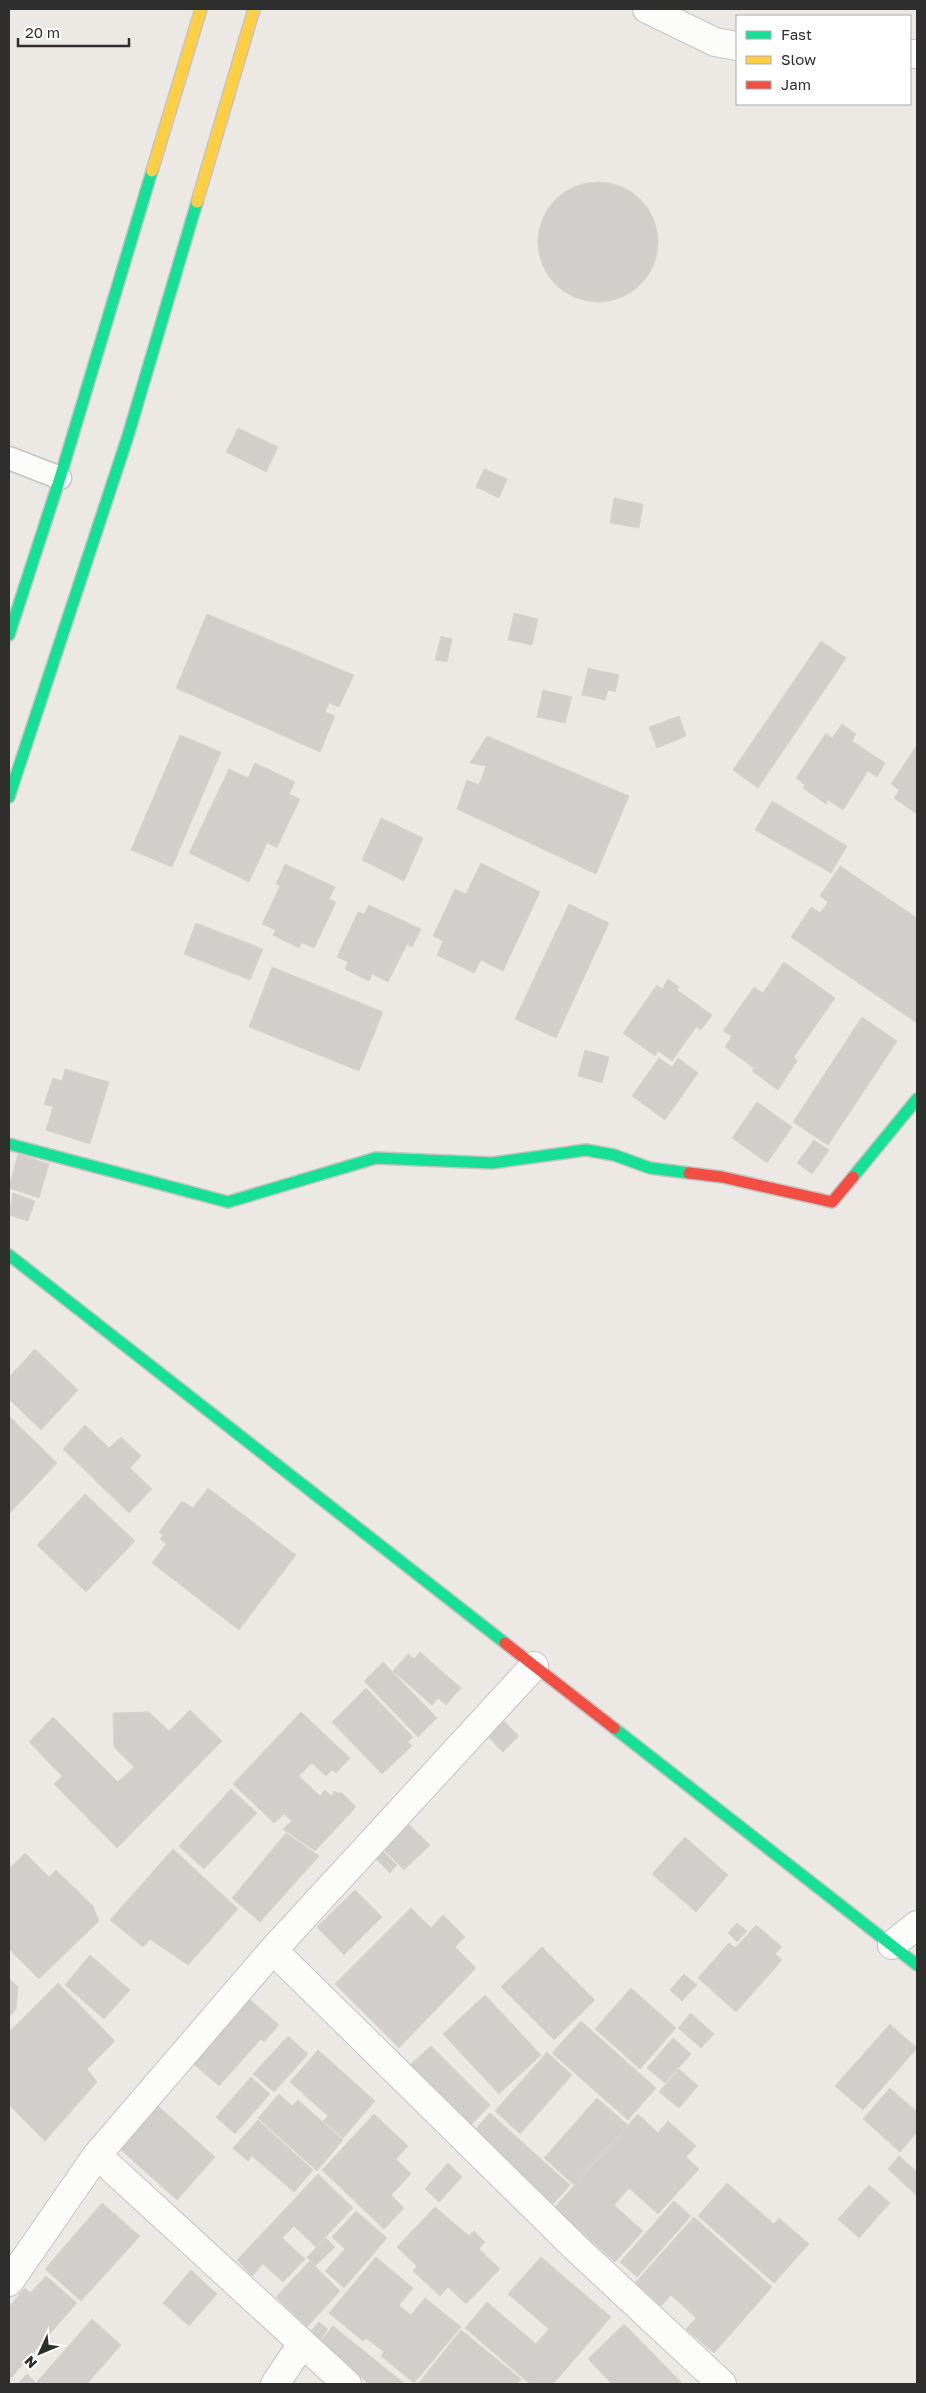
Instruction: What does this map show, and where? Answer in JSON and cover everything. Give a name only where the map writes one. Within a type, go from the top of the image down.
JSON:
[{"type":"street","points":[[9,635],[60,478],[201,9]]},
{"type":"street","points":[[9,798],[128,436],[254,9]]},
{"type":"street","points":[[647,9],[716,42],[736,46]]},
{"type":"street","points":[[9,1144],[228,1202],[376,1158],[492,1163],[586,1150],[614,1155],[650,1168],[722,1177],[832,1202],[917,1099]]},
{"type":"street","points":[[9,1255],[917,1965]]},
{"type":"street","points":[[9,2282],[97,2155],[273,1950],[534,1666]]},
{"type":"street","points":[[892,1945],[917,1925]]},
{"type":"street","points":[[273,1950],[576,2248],[722,2384]]},
{"type":"street","points":[[97,2155],[347,2384]]},
{"type":"street","points":[[275,2384],[302,2344]]},
{"type":"lane","points":[[9,458],[60,478]]},
{"type":"building","points":[[598,182],[621,187],[631,192],[640,200],[648,209],[653,219],[658,242],[653,265],[648,275],[640,284],[631,292],[621,297],[598,302],[575,297],[565,292],[556,284],[548,275],[543,265],[538,242],[543,219],[548,209],[556,200],[565,192],[575,187]]},
{"type":"building","points":[[238,428],[278,447],[266,472],[226,452]]},
{"type":"building","points":[[484,469],[507,479],[499,498],[476,487]]},
{"type":"building","points":[[614,498],[643,504],[639,528],[610,523]]},
{"type":"building","points":[[514,613],[538,619],[532,645],[508,640]]},
{"type":"building","points":[[207,614],[354,675],[339,707],[329,703],[325,712],[335,716],[320,752],[176,688]]},
{"type":"building","points":[[441,636],[452,639],[447,662],[435,660]]},
{"type":"building","points":[[821,641],[846,658],[758,788],[733,770]]},
{"type":"building","points":[[588,668],[619,675],[615,692],[608,690],[605,700],[582,695]]},
{"type":"building","points":[[543,690],[572,697],[565,723],[537,717]]},
{"type":"building","points":[[679,716],[686,736],[657,748],[649,727]]},
{"type":"building","points":[[842,724],[856,734],[852,741],[885,763],[877,777],[868,771],[843,810],[828,800],[826,804],[803,788],[805,785],[796,778],[826,733],[832,738]]},
{"type":"building","points":[[180,735],[221,752],[172,867],[131,850]]},
{"type":"building","points":[[487,736],[629,796],[596,874],[457,809],[467,780],[479,785],[486,766],[470,763]]},
{"type":"building","points":[[917,745],[917,814],[894,798],[899,790],[891,784]]},
{"type":"building","points":[[255,763],[295,782],[289,794],[300,799],[277,847],[267,843],[249,882],[189,853],[229,769],[248,778]]},
{"type":"building","points":[[772,801],[847,846],[831,873],[755,830]]},
{"type":"building","points":[[381,818],[423,838],[404,881],[362,860]]},
{"type":"building","points":[[481,863],[540,892],[503,971],[481,960],[474,973],[437,955],[443,941],[433,936],[455,889],[466,894]]},
{"type":"building","points":[[285,864],[335,887],[329,899],[336,902],[314,948],[302,943],[299,948],[273,935],[276,930],[262,924],[280,886],[276,884]]},
{"type":"building","points":[[840,866],[917,918],[917,1023],[791,937],[811,907],[820,913],[828,902],[820,896]]},
{"type":"building","points":[[569,904],[609,923],[556,1038],[515,1019]]},
{"type":"building","points":[[369,905],[421,929],[412,947],[407,944],[388,982],[372,974],[369,981],[345,969],[348,962],[337,957],[358,912],[364,914]]},
{"type":"building","points":[[196,923],[263,949],[250,980],[184,954]]},
{"type":"building","points":[[784,962],[835,998],[794,1057],[797,1061],[778,1090],[752,1071],[754,1068],[725,1047],[732,1036],[723,1031],[754,987],[763,993]]},
{"type":"building","points":[[272,967],[383,1012],[359,1071],[249,1027]]},
{"type":"building","points":[[668,979],[679,987],[677,990],[712,1015],[701,1030],[696,1027],[672,1061],[658,1051],[655,1056],[623,1033],[657,985],[662,989]]},
{"type":"building","points":[[862,1017],[897,1041],[828,1145],[793,1122]]},
{"type":"building","points":[[585,1050],[609,1057],[602,1083],[578,1076]]},
{"type":"building","points":[[659,1058],[672,1067],[678,1058],[698,1073],[665,1120],[632,1096]]},
{"type":"building","points":[[65,1069],[109,1082],[90,1144],[46,1130],[53,1107],[44,1104],[53,1078],[62,1081]]},
{"type":"building","points":[[757,1102],[792,1127],[767,1163],[732,1138]]},
{"type":"building","points":[[814,1140],[829,1150],[812,1174],[797,1163]]},
{"type":"building","points":[[18,1154],[49,1164],[39,1198],[9,1188]]},
{"type":"building","points":[[13,1193],[35,1201],[28,1221],[9,1215]]},
{"type":"building","points":[[35,1349],[78,1390],[41,1430],[9,1399],[9,1377]]},
{"type":"building","points":[[9,1416],[57,1463],[9,1514]]},
{"type":"building","points":[[85,1425],[109,1448],[121,1437],[141,1456],[130,1468],[152,1489],[129,1513],[63,1449]]},
{"type":"building","points":[[208,1488],[296,1555],[239,1630],[152,1563],[166,1544],[160,1539],[163,1535],[159,1532],[182,1501],[193,1508]]},
{"type":"building","points":[[85,1494],[135,1541],[86,1592],[37,1545]]},
{"type":"building","points":[[420,1652],[461,1688],[446,1705],[438,1698],[432,1705],[393,1671],[408,1654],[414,1659]]},
{"type":"building","points":[[383,1662],[437,1718],[418,1737],[364,1681]]},
{"type":"building","points":[[366,1688],[413,1737],[408,1742],[412,1746],[382,1774],[332,1722]]},
{"type":"building","points":[[190,1710],[222,1741],[117,1848],[54,1784],[62,1776],[29,1742],[53,1717],[118,1782],[134,1767],[114,1747],[113,1713],[149,1712],[169,1731]]},
{"type":"building","points":[[301,1712],[350,1758],[336,1773],[332,1770],[326,1776],[312,1763],[299,1776],[320,1796],[325,1790],[331,1796],[335,1791],[339,1794],[341,1792],[356,1807],[315,1851],[283,1829],[292,1821],[284,1814],[274,1823],[233,1784]]},
{"type":"building","points":[[500,1717],[519,1736],[503,1752],[484,1733]]},
{"type":"building","points":[[231,1789],[257,1813],[204,1869],[179,1846]]},
{"type":"building","points":[[405,1821],[430,1845],[404,1870],[380,1846]]},
{"type":"building","points":[[286,1833],[319,1856],[260,1922],[232,1898]]},
{"type":"building","points":[[685,1837],[728,1875],[696,1912],[652,1874]]},
{"type":"building","points":[[173,1849],[238,1909],[188,1965],[150,1939],[143,1947],[110,1920]]},
{"type":"building","points":[[383,1851],[397,1865],[390,1873],[376,1859]]},
{"type":"building","points":[[25,1853],[49,1877],[56,1870],[93,1906],[99,1921],[39,1979],[9,1949],[9,1869]]},
{"type":"building","points":[[355,1890],[382,1917],[344,1955],[317,1927]]},
{"type":"building","points":[[411,1908],[431,1928],[443,1915],[465,1937],[455,1947],[476,1968],[399,2048],[335,1984]]},
{"type":"building","points":[[737,1923],[747,1931],[737,1942],[728,1933]]},
{"type":"building","points":[[756,1925],[782,1947],[775,1954],[782,1960],[736,2012],[698,1978],[729,1943],[735,1948]]},
{"type":"building","points":[[542,1947],[595,2000],[554,2040],[501,1987]]},
{"type":"building","points":[[90,1955],[130,1990],[104,2019],[65,1985]]},
{"type":"building","points":[[684,1974],[697,1985],[682,2001],[670,1990]]},
{"type":"building","points":[[9,1978],[18,1987],[16,2009],[9,2017]]},
{"type":"building","points":[[58,1983],[115,2041],[87,2069],[97,2082],[45,2141],[9,2105],[9,2032]]},
{"type":"building","points":[[631,1988],[676,2028],[640,2069],[595,2029]]},
{"type":"building","points":[[485,1995],[541,2055],[499,2094],[443,2034]]},
{"type":"building","points":[[246,1996],[279,2025],[264,2042],[261,2039],[219,2086],[189,2060]]},
{"type":"building","points":[[691,2013],[714,2034],[701,2048],[678,2028]]},
{"type":"building","points":[[581,2021],[656,2088],[628,2120],[552,2053]]},
{"type":"building","points":[[890,2024],[917,2048],[863,2110],[835,2086]]},
{"type":"building","points":[[288,2036],[308,2054],[274,2092],[253,2074]]},
{"type":"building","points":[[673,2038],[691,2054],[665,2083],[647,2068]]},
{"type":"building","points":[[431,2046],[490,2105],[470,2126],[410,2065]]},
{"type":"building","points":[[318,2050],[375,2101],[343,2138],[323,2121],[328,2116],[290,2082]]},
{"type":"building","points":[[547,2052],[572,2075],[520,2134],[495,2111]]},
{"type":"building","points":[[679,2069],[698,2086],[679,2108],[659,2092]]},
{"type":"building","points":[[251,2077],[270,2094],[235,2134],[216,2117]]},
{"type":"building","points":[[890,2088],[917,2112],[917,2132],[900,2152],[863,2119]]},
{"type":"building","points":[[279,2094],[292,2106],[298,2100],[343,2140],[317,2171],[258,2118]]},
{"type":"building","points":[[597,2098],[628,2125],[574,2185],[544,2158]]},
{"type":"building","points":[[157,2105],[215,2157],[177,2200],[119,2148]]},
{"type":"building","points":[[490,2113],[570,2185],[553,2204],[473,2132]]},
{"type":"building","points":[[374,2114],[408,2146],[396,2159],[411,2174],[391,2195],[404,2208],[384,2229],[322,2170]]},
{"type":"building","points":[[638,2114],[658,2133],[668,2121],[696,2146],[686,2157],[699,2169],[658,2214],[629,2188],[614,2205],[643,2231],[615,2262],[554,2208]]},
{"type":"building","points":[[258,2120],[313,2170],[294,2192],[252,2156],[248,2161],[233,2148]]},
{"type":"building","points":[[899,2156],[917,2172],[917,2196],[888,2169]]},
{"type":"building","points":[[448,2163],[462,2177],[439,2202],[425,2189]]},
{"type":"building","points":[[318,2174],[353,2208],[316,2247],[294,2226],[282,2238],[305,2259],[283,2282],[263,2264],[252,2276],[237,2260]]},
{"type":"building","points":[[727,2183],[774,2224],[779,2218],[809,2244],[774,2283],[698,2216]]},
{"type":"building","points":[[869,2185],[890,2203],[859,2238],[838,2219]]},
{"type":"building","points":[[674,2201],[691,2216],[637,2277],[620,2262]]},
{"type":"building","points":[[102,2203],[140,2236],[81,2301],[45,2269]]},
{"type":"building","points":[[435,2207],[469,2236],[474,2231],[485,2242],[479,2249],[500,2269],[466,2304],[448,2287],[440,2296],[413,2271],[417,2266],[397,2247]]},
{"type":"building","points":[[356,2211],[387,2238],[344,2288],[325,2271],[345,2249],[332,2237]]},
{"type":"building","points":[[694,2217],[772,2287],[714,2353],[686,2329],[696,2318],[671,2295],[661,2306],[635,2283]]},
{"type":"building","points":[[326,2238],[335,2247],[315,2266],[307,2257]]},
{"type":"building","points":[[376,2257],[413,2288],[399,2305],[411,2315],[425,2298],[461,2327],[414,2383],[381,2356],[384,2352],[366,2338],[363,2341],[329,2313]]},
{"type":"building","points":[[541,2257],[611,2317],[553,2384],[530,2384],[465,2328],[487,2302],[536,2344],[549,2329],[508,2294]]},
{"type":"building","points":[[310,2261],[340,2291],[307,2327],[276,2297]]},
{"type":"building","points":[[191,2270],[217,2294],[189,2326],[163,2303]]},
{"type":"building","points":[[46,2276],[77,2303],[9,2380],[9,2307],[25,2288],[30,2293]]},
{"type":"building","points":[[92,2319],[121,2345],[87,2384],[18,2384],[27,2374],[36,2383]]},
{"type":"building","points":[[319,2322],[328,2329],[320,2340],[310,2332]]},
{"type":"building","points":[[624,2324],[681,2382],[678,2384],[612,2384],[588,2359]]},
{"type":"building","points":[[333,2326],[405,2384],[369,2384],[319,2343]]},
{"type":"building","points":[[461,2330],[521,2379],[517,2384],[418,2384]]},
{"type":"traffic: fast","points":[[9,635],[60,478],[152,171]]},
{"type":"traffic: fast","points":[[9,797],[128,436],[197,202]]},
{"type":"traffic: fast","points":[[853,1177],[917,1099]]},
{"type":"traffic: fast","points":[[9,1144],[228,1202],[376,1158],[492,1163],[586,1150],[614,1155],[650,1168],[689,1173]]},
{"type":"traffic: fast","points":[[9,1255],[505,1643]]},
{"type":"traffic: fast","points":[[614,1728],[917,1965]]},
{"type":"traffic: slow","points":[[152,171],[201,9]]},
{"type":"traffic: slow","points":[[197,202],[254,9]]},
{"type":"traffic: jam","points":[[689,1173],[722,1177],[832,1202],[853,1177]]},
{"type":"traffic: jam","points":[[505,1643],[614,1728]]}]
